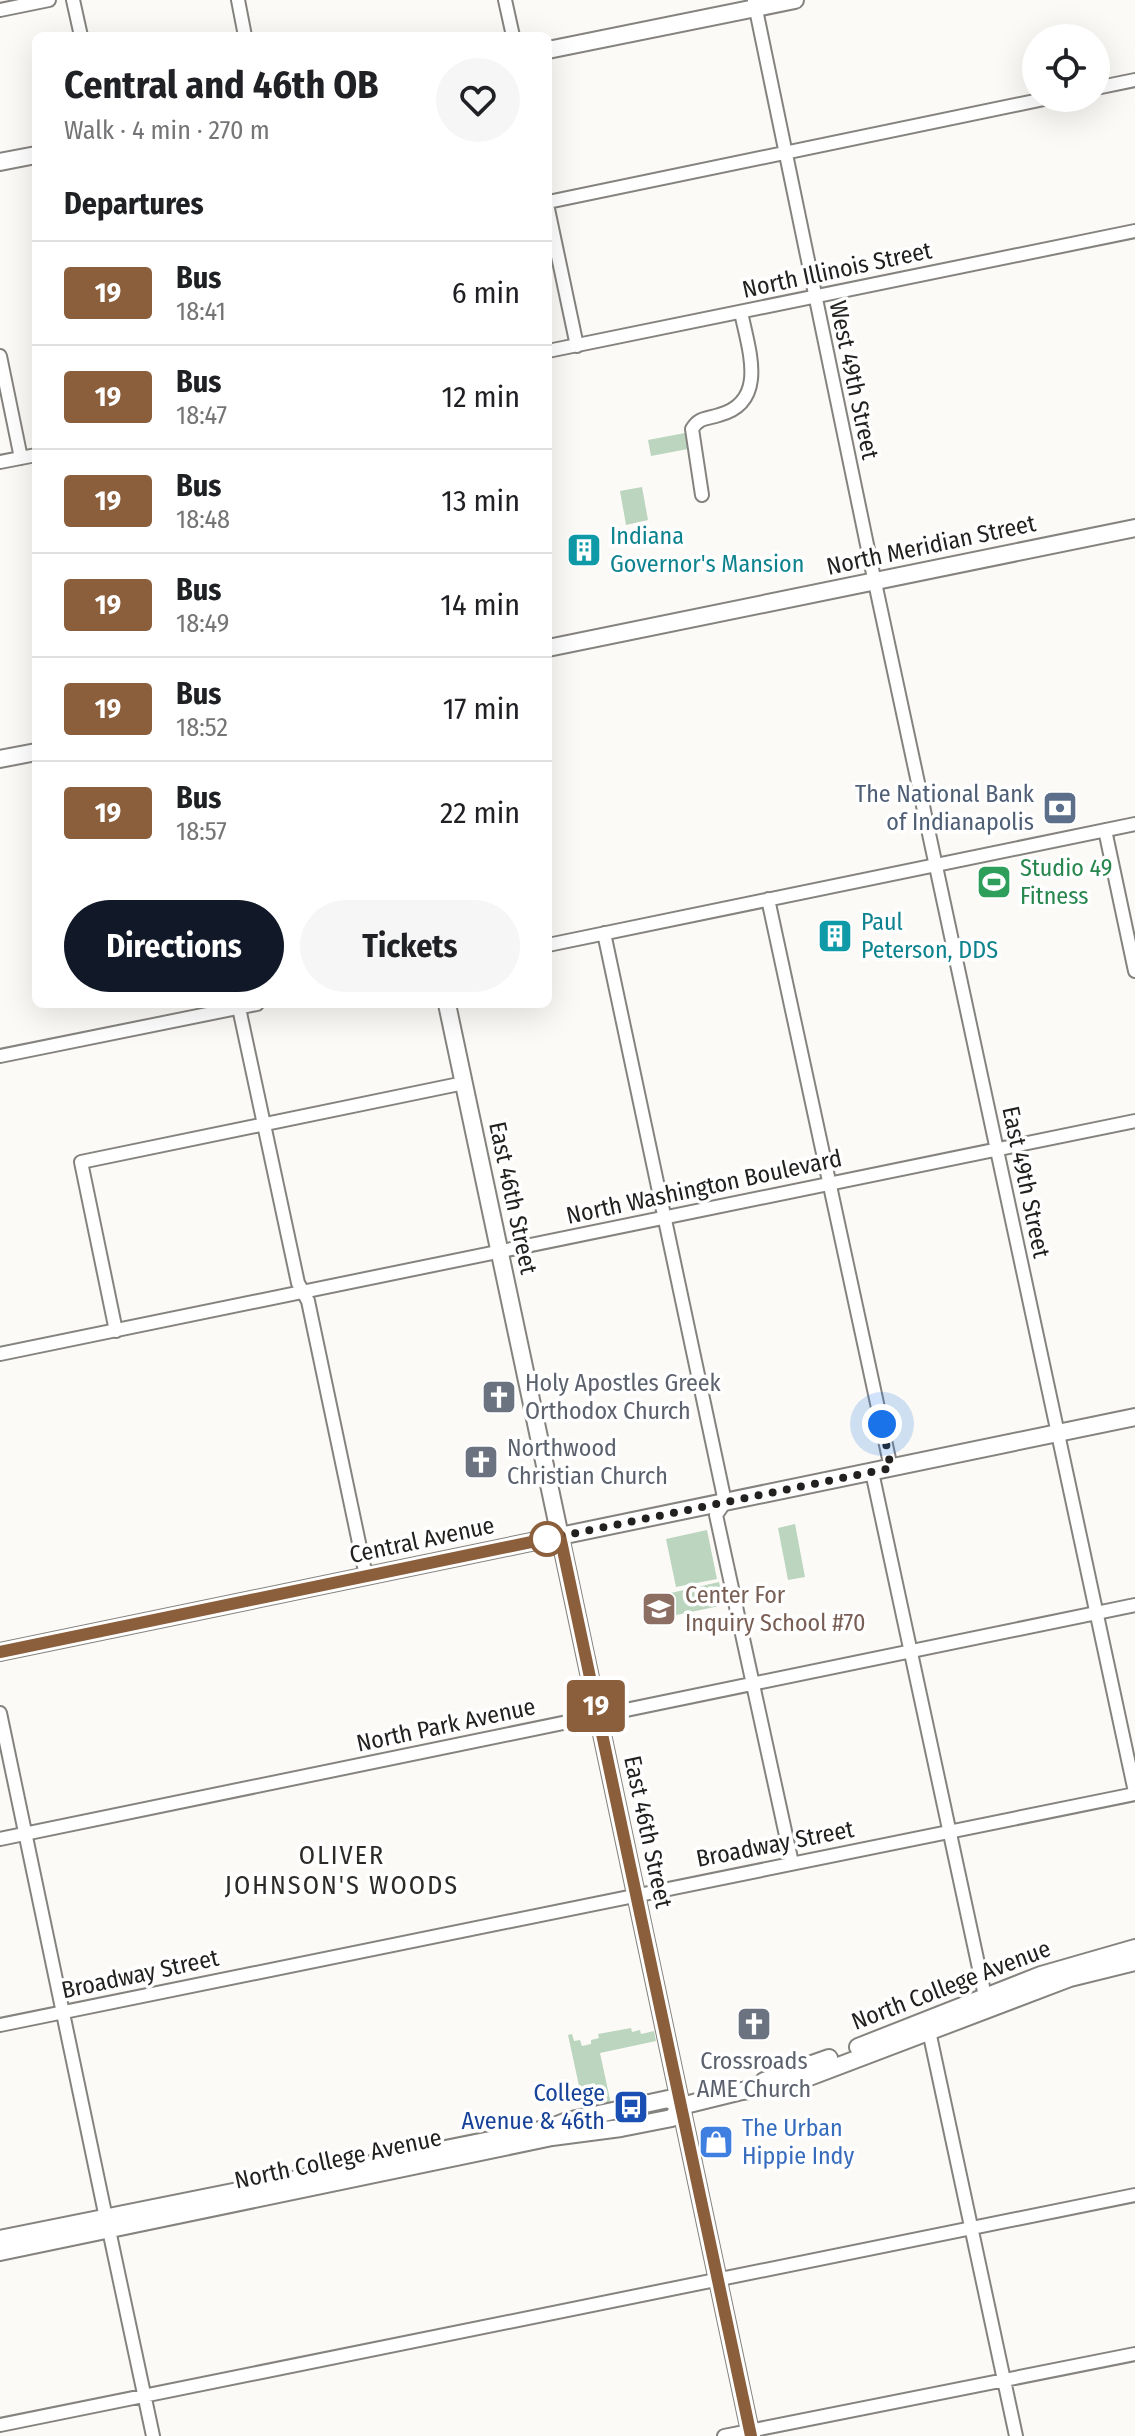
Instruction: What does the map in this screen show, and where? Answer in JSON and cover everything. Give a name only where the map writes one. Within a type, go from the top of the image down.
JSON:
[{"type":"main road","points":[[552,49],[755,4],[795,0]]},
{"type":"main road","points":[[0,162],[32,156]]},
{"type":"main road","name":"North Meridian Street","points":[[552,647],[1135,528]]},
{"type":"main road","points":[[0,759],[32,753]]},
{"type":"main road","name":"East 46th Street","points":[[448,1008],[750,2433]]},
{"type":"main road","name":"Central Avenue","points":[[0,1652],[1135,1417]]},
{"type":"main road","name":"North College Avenue","points":[[742,2091],[1075,1963],[1135,1948]]},
{"type":"main road","name":"North College Avenue","points":[[0,2239],[108,2224],[552,2137],[672,2118],[681,2106],[742,2091],[791,2084],[1070,1978],[1135,1962]]},
{"type":"main road","name":"North College Avenue","points":[[0,2252],[108,2224]]},
{"type":"street","points":[[0,10],[49,0]]},
{"type":"street","points":[[73,0],[80,32]]},
{"type":"street","points":[[238,0],[244,32]]},
{"type":"street","points":[[505,0],[512,32]]},
{"type":"street","name":"West 49th Street","points":[[755,4],[874,581]]},
{"type":"street","points":[[1110,85],[1135,80]]},
{"type":"street","points":[[552,201],[1022,104]]},
{"type":"street","points":[[552,228],[577,346]]},
{"type":"street","name":"North Illinois Street","points":[[552,350],[1135,231]]},
{"type":"street","points":[[702,495],[692,429],[700,419],[735,408],[752,382],[753,368],[741,312]]},
{"type":"street","points":[[0,356],[21,458]]},
{"type":"street","points":[[0,462],[32,456]]},
{"type":"street","name":"East 49th Street","points":[[874,581],[1135,1793]]},
{"type":"street","points":[[552,944],[1135,824]]},
{"type":"street","points":[[1105,830],[1135,971]]},
{"type":"street","points":[[768,899],[891,1468]]},
{"type":"street","points":[[604,933],[725,1502],[716,1515],[792,1863]]},
{"type":"street","points":[[179,1008],[182,1019]]},
{"type":"street","points":[[0,1056],[239,1008],[298,1283],[308,1301],[366,1576]]},
{"type":"street","points":[[116,1331],[81,1162],[464,1083]]},
{"type":"street","name":"North Washington Boulevard","points":[[0,1354],[1135,1121]]},
{"type":"street","points":[[872,1472],[985,1996]]},
{"type":"street","name":"North Park Avenue","points":[[0,1839],[1135,1605]]},
{"type":"street","points":[[0,1713],[153,2436]]},
{"type":"street","name":"Broadway Street","points":[[0,2025],[1135,1793]]},
{"type":"street","points":[[929,2031],[1016,2436]]},
{"type":"street","points":[[0,2425],[1135,2195]]},
{"type":"street","points":[[724,2436],[1135,2354]]},
{"type":"green space","points":[[685,433],[688,449],[651,456],[648,440]]},
{"type":"green space","points":[[642,487],[648,520],[626,525],[620,491]]},
{"type":"green space","points":[[795,1524],[805,1577],[788,1580],[778,1528]]},
{"type":"green space","points":[[707,1530],[717,1579],[676,1587],[666,1539]]},
{"type":"green space","points":[[719,1582],[724,1605],[667,1617],[662,1595]]},
{"type":"green space","points":[[631,2028],[632,2032],[640,2030],[641,2034],[654,2031],[656,2041],[600,2053],[611,2104],[584,2109],[568,2035],[572,2034],[574,2041],[580,2040],[582,2046],[599,2038],[598,2034]]},
{"type":"bus line","name":"19","points":[[0,1652],[560,1536],[751,2436]]},
{"type":"place","name":"Indiana Governor's Mansion","points":[[584,550]]},
{"type":"place","name":"The National Bank of Indianapolis","points":[[1060,808]]},
{"type":"place","name":"Studio 49 Fitness","points":[[994,882]]},
{"type":"place","name":"Paul Peterson, DDS","points":[[835,936]]},
{"type":"place","name":"Holy Apostles Greek Orthodox Church","points":[[499,1397]]},
{"type":"place","name":"Northwood Christian Church","points":[[481,1462]]},
{"type":"place","name":"Center For Inquiry School #70","points":[[659,1609]]},
{"type":"place","name":"Crossroads AME Church","points":[[754,2024]]},
{"type":"place","name":"College Avenue & 46th","points":[[631,2107]]},
{"type":"place","name":"The Urban Hippie Indy","points":[[716,2142]]},
{"type":"district","name":"OLIVER JOHNSON'S WOODS","points":[[342,1870]]},
{"type":"route","points":[[547,1539],[891,1468],[882,1424]]}]
